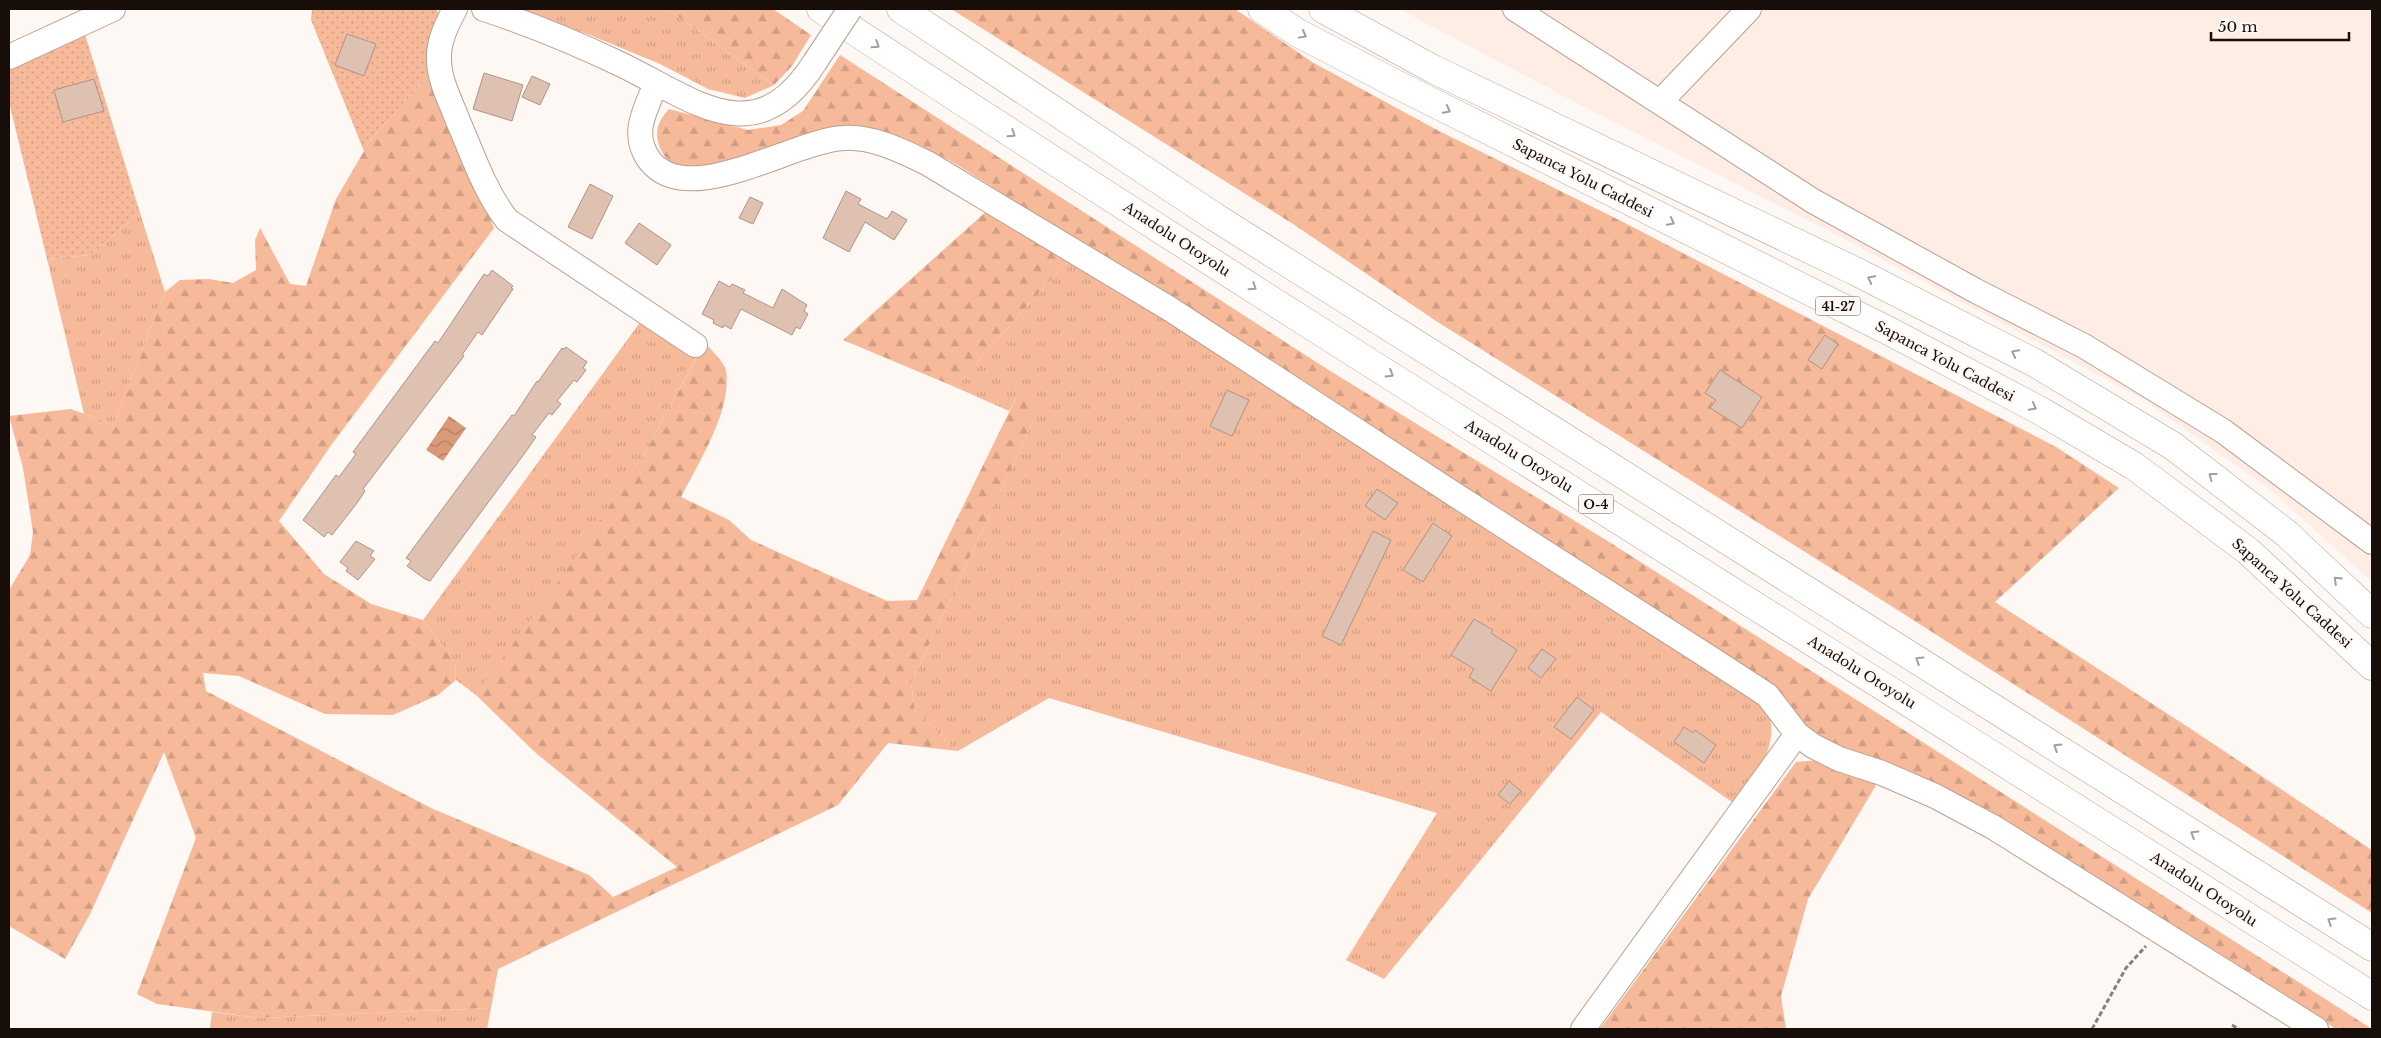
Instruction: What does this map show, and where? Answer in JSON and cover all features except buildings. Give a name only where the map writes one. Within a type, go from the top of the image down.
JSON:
[{"type":"highway","name":"Anadolu Otoyolu","points":[[821,9],[1302,319],[2013,766],[2372,996]]},
{"type":"highway","points":[[901,9],[1215,217],[2372,947]]},
{"type":"highway","name":"Sapanca Yolu Caddesi","points":[[1262,9],[1298,33],[1394,83],[1879,326],[2040,410],[2134,466],[2248,551],[2372,666]]},
{"type":"highway","points":[[1323,9],[1433,68],[1855,271],[2035,363],[2173,446],[2287,534],[2372,614]]},
{"type":"street","points":[[9,57],[113,9]]},
{"type":"street","points":[[454,9],[441,43],[438,59],[444,87],[495,204],[507,220],[695,344]]},
{"type":"street","points":[[484,9],[564,39],[620,64],[698,105],[728,113],[758,111],[770,107],[791,94],[804,80],[850,9]]},
{"type":"street","points":[[1515,9],[1812,201],[1976,291],[2084,346],[2223,431],[2372,542]]},
{"type":"street","points":[[1660,102],[1748,9]]},
{"type":"street","points":[[656,84],[640,122],[640,142],[652,164],[663,171],[682,178],[714,177],[814,143],[845,138],[875,142],[901,150],[927,162],[1170,309],[1448,491],[1699,650],[1767,696],[1797,734],[1813,746],[1838,759],[1891,776],[1934,796],[1993,828],[2316,1029]]},
{"type":"street","points":[[1582,1029],[1797,734]]},
{"type":"path","points":[[2092,1029],[2126,968],[2161,932]]},
{"type":"path","points":[[2232,1025],[2239,1029]]},
{"type":"shaded area","points":[[1399,9],[2372,9],[2372,582],[2272,491],[2141,398],[1850,242],[1573,101]]},
{"type":"green space","points":[[312,9],[436,9],[441,16],[431,73],[371,139],[364,151],[311,20]]},
{"type":"green space","points":[[514,9],[667,9],[774,85],[745,98],[708,89],[660,64],[590,35]]},
{"type":"green space","points":[[667,9],[773,9],[811,35],[792,66],[774,85]]},
{"type":"green space","points":[[951,9],[1235,9],[1312,62],[1437,130],[1623,222],[2056,447],[2119,488],[1995,602],[2191,729],[2372,850],[2372,913],[1896,609],[1436,321],[1293,224]]},
{"type":"green space","points":[[84,31],[140,213],[90,255],[47,259],[9,102],[9,68]]},
{"type":"green space","points":[[840,55],[1327,369],[1606,540],[2372,1029],[2336,1029],[1949,791],[1908,770],[1829,745],[1805,726],[1789,703],[1768,682],[1281,368],[958,165],[939,155],[901,138],[881,133],[837,127],[817,131],[740,160],[713,167],[689,168],[670,162],[659,145],[658,126],[669,109],[748,130],[781,125],[803,111]]},
{"type":"green space","points":[[431,73],[437,94],[494,228],[332,444],[279,521],[324,574],[371,604],[423,620],[455,662],[456,680],[438,695],[393,715],[325,714],[239,676],[203,673],[206,691],[431,808],[589,875],[613,897],[677,867],[537,754],[476,695],[571,564],[645,452],[705,343],[725,367],[727,386],[713,436],[681,497],[729,520],[751,540],[887,601],[917,600],[1017,396],[1031,403],[1033,422],[911,683],[915,711],[958,751],[888,743],[838,805],[498,969],[491,1008],[259,1018],[157,1004],[137,994],[196,838],[164,752],[90,914],[65,959],[9,926],[9,590],[30,555],[33,532],[23,468],[9,416],[71,409],[113,425],[165,292],[180,280],[209,279],[233,283],[256,270],[255,240],[260,228],[290,284],[306,286],[336,199],[371,139]]},
{"type":"green space","points":[[990,208],[1072,256],[955,387],[843,340]]},
{"type":"green space","points":[[140,213],[165,292],[113,425],[84,414],[47,259],[90,255]]},
{"type":"green space","points":[[1072,256],[1642,625],[1767,709],[1771,722],[1769,747],[1758,771],[1735,804],[1601,712],[1384,979],[1346,960],[1437,813],[1049,698],[958,751],[915,711],[911,683],[1033,422],[1017,396],[1009,411],[955,387]]},
{"type":"green space","points":[[641,321],[696,359],[645,452],[572,564],[476,695],[456,680],[455,662],[423,620]]},
{"type":"green space","points":[[1818,760],[1878,782],[1808,899],[1781,996],[1786,1029],[1600,1029],[1796,762]]},
{"type":"green space","points":[[491,1008],[487,1029],[210,1029],[212,1012],[259,1018]]},
{"type":"water","points":[[449,416],[466,428],[443,461],[426,450]]}]
